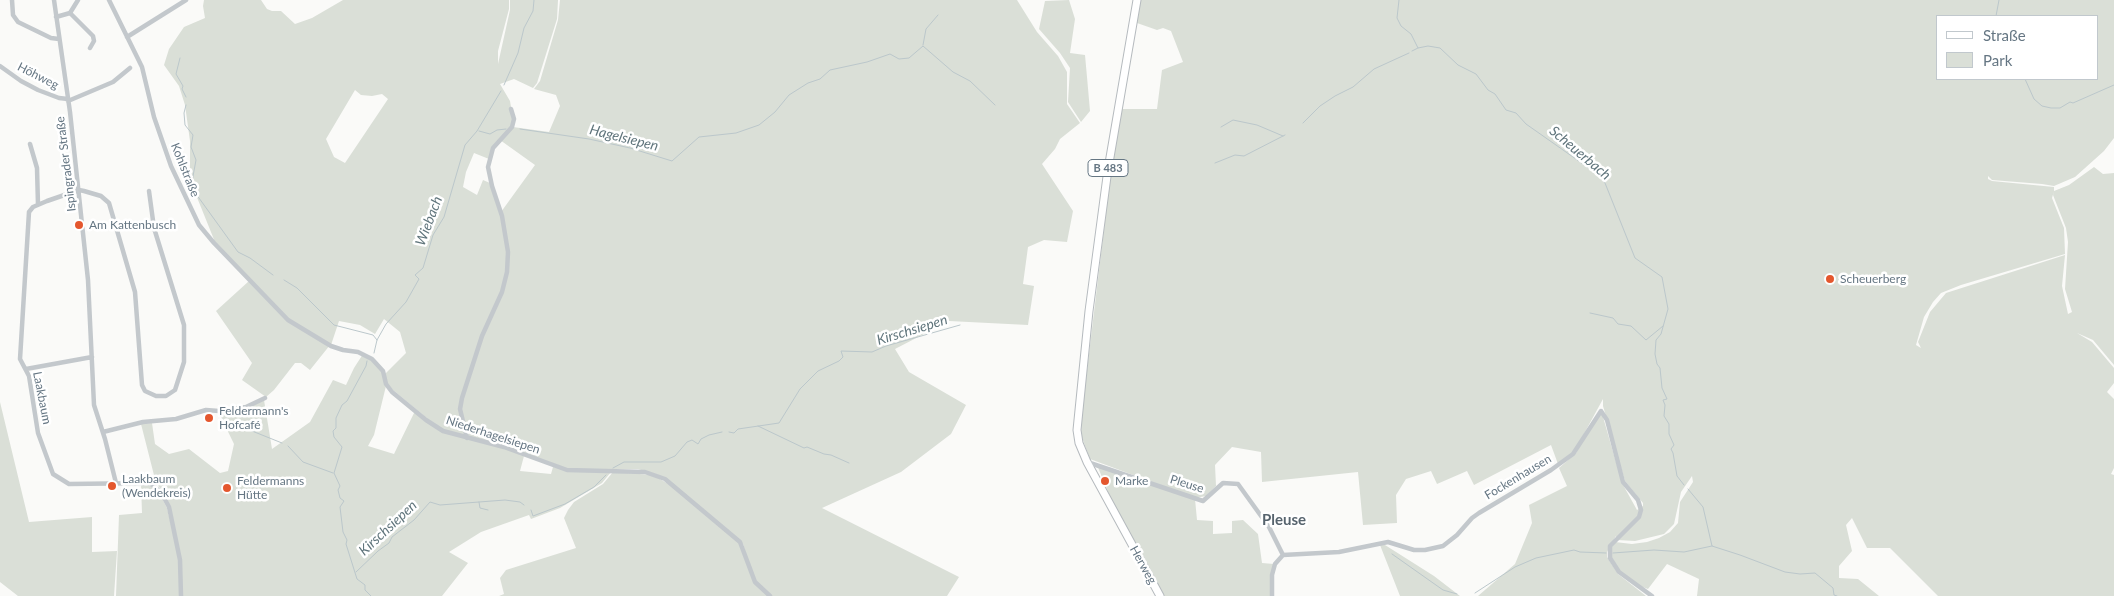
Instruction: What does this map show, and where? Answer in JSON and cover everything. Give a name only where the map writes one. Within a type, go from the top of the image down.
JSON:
[{"type":"main road","name":"B 483","points":[[1087,462],[1078,436],[1079,397],[1112,143],[1137,0]]},
{"type":"main road","name":"Herweg","points":[[1087,462],[1160,596]]},
{"type":"street","points":[[12,0],[13,15],[18,22],[52,38],[59,39]]},
{"type":"street","name":"Ispingrader Straße","points":[[54,0],[79,190],[91,314],[94,404],[116,483]]},
{"type":"street","points":[[56,17],[70,13],[78,0]]},
{"type":"street","name":"Kohlstraße","points":[[109,0],[142,67],[154,117],[175,176],[199,225],[288,320],[331,346],[369,357]]},
{"type":"street","points":[[127,37],[186,0]]},
{"type":"street","points":[[70,13],[93,36],[94,41],[90,48]]},
{"type":"street","name":"Höhweg","points":[[0,66],[38,90],[68,100]]},
{"type":"street","points":[[68,100],[113,82],[130,68]]},
{"type":"street","points":[[467,438],[460,409],[462,398],[482,336],[502,292],[507,269],[508,252],[502,216],[488,168],[493,148],[512,127],[514,119],[511,109]]},
{"type":"street","name":"Laakbaum","points":[[30,144],[38,168],[38,205],[29,212],[27,218],[20,358],[31,384],[38,433],[54,474],[68,484],[116,483]]},
{"type":"street","points":[[38,205],[79,190],[101,196],[109,203],[135,292],[141,382],[146,391],[159,397],[169,394],[177,386],[186,351],[182,315],[154,228],[148,191]]},
{"type":"street","points":[[26,369],[92,357]]},
{"type":"street","name":"Niederhagelsiepen","points":[[369,357],[383,371],[389,389],[426,420],[443,431],[504,447],[567,470],[653,474],[671,484],[740,542],[755,582],[770,596]]},
{"type":"street","points":[[103,432],[143,422],[176,419],[206,410],[220,411],[246,407],[266,398]]},
{"type":"street","name":"Fockenhausen","points":[[1283,555],[1338,552],[1388,542],[1414,550],[1425,550],[1443,546],[1479,513],[1551,470],[1573,454],[1601,411],[1607,420],[1623,482],[1638,500],[1641,510],[1639,517],[1612,543],[1609,552],[1612,562],[1619,572],[1652,596]]},
{"type":"street","name":"Pleuse","points":[[1087,462],[1204,501],[1223,483],[1238,484],[1269,527],[1283,555]]},
{"type":"street","points":[[116,483],[150,483],[161,492],[169,507],[180,560],[181,596]]},
{"type":"street","points":[[1272,596],[1273,570],[1275,564],[1283,555]]},
{"type":"green space","points":[[204,0],[261,0],[267,9],[281,11],[295,24],[312,18],[343,0],[509,0],[509,9],[498,51],[498,64],[510,10],[510,0],[558,0],[557,19],[537,83],[533,88],[514,79],[500,84],[510,101],[513,119],[512,127],[495,143],[489,159],[474,153],[466,172],[463,187],[477,195],[483,180],[490,183],[501,212],[535,165],[500,140],[513,127],[549,132],[560,106],[556,95],[534,89],[540,81],[558,20],[560,0],[1017,0],[1037,32],[1058,56],[1067,72],[1067,104],[1080,123],[1060,139],[1055,149],[1042,164],[1073,211],[1067,242],[1044,240],[1028,247],[1023,284],[1034,286],[1028,325],[949,321],[895,349],[909,372],[966,405],[951,434],[901,472],[822,508],[959,577],[947,596],[499,596],[504,594],[500,578],[506,570],[576,548],[564,518],[574,502],[603,484],[613,472],[653,475],[670,485],[739,543],[754,582],[763,589],[755,581],[743,544],[739,539],[666,478],[638,469],[567,469],[505,447],[468,438],[461,409],[463,400],[460,409],[466,437],[443,430],[435,425],[387,385],[385,374],[406,353],[400,332],[384,319],[375,334],[360,325],[339,321],[331,345],[289,319],[330,345],[310,370],[301,363],[295,363],[274,390],[266,397],[242,380],[252,363],[216,311],[249,281],[283,314],[215,242],[190,180],[190,141],[185,105],[179,86],[164,65],[169,49],[184,27],[205,18]],"holes":[[[355,90],[361,95],[372,96],[382,94],[388,99],[345,163],[334,157],[326,139]],[[486,335],[482,336],[466,389],[481,336]]]},
{"type":"green space","points":[[1069,0],[1075,19],[1070,53],[1085,55],[1090,111],[1081,122],[1068,102],[1070,68],[1060,53],[1039,29],[1045,1]]},
{"type":"green space","points":[[1141,0],[2114,0],[2114,138],[2104,151],[2075,177],[2054,186],[1992,180],[1988,176],[1988,179],[1992,181],[2054,187],[2054,191],[2069,185],[2094,167],[2103,174],[2114,173],[2114,365],[2093,340],[2077,333],[2092,342],[2114,368],[2114,383],[2107,392],[2114,399],[2114,468],[2111,474],[2114,475],[2114,596],[1938,596],[1890,548],[1867,548],[1852,518],[1846,525],[1852,551],[1839,566],[1839,578],[1858,579],[1879,596],[1697,596],[1699,579],[1667,564],[1648,589],[1637,585],[1621,572],[1612,558],[1611,546],[1615,542],[1632,544],[1647,542],[1670,532],[1678,523],[1680,502],[1693,482],[1692,476],[1681,492],[1674,524],[1664,534],[1635,541],[1617,540],[1616,536],[1607,552],[1607,557],[1618,574],[1646,596],[1478,596],[1515,564],[1532,523],[1529,505],[1567,486],[1559,468],[1576,453],[1601,410],[1622,483],[1637,510],[1643,506],[1643,503],[1625,481],[1603,406],[1603,399],[1574,452],[1558,464],[1551,445],[1474,485],[1467,471],[1437,484],[1431,471],[1406,479],[1396,495],[1397,523],[1363,525],[1358,472],[1262,482],[1261,452],[1232,447],[1215,465],[1216,486],[1206,496],[1195,498],[1090,459],[1081,435],[1082,412],[1112,163],[1121,109],[1157,109],[1162,70],[1183,62],[1171,31],[1163,28],[1157,30],[1137,23]],"holes":[[[2054,191],[2053,195],[2066,228],[2068,242],[2065,289],[2072,312],[2068,314],[2062,286],[2065,255],[1946,293],[1930,312],[1918,342],[1921,348],[1916,345],[1924,317],[1941,293],[1961,285],[2065,254],[2064,228],[2052,198]]]},
{"type":"green space","points":[[363,354],[369,357],[382,372],[386,386],[374,435],[368,446],[394,454],[415,411],[434,427],[524,456],[520,471],[551,474],[553,467],[611,472],[602,483],[560,508],[531,519],[529,515],[481,532],[449,552],[468,563],[442,596],[182,596],[182,567],[173,521],[167,497],[156,483],[141,424],[152,423],[155,444],[169,454],[189,449],[220,473],[228,471],[234,444],[219,413],[264,400],[272,449],[310,422],[333,380],[346,385]]},
{"type":"green space","points":[[0,402],[29,522],[92,517],[92,552],[117,551],[114,596],[18,596],[0,582]]},
{"type":"green space","points":[[1097,465],[1195,499],[1197,520],[1213,521],[1213,534],[1232,533],[1232,521],[1243,520],[1258,534],[1262,563],[1274,564],[1272,596],[1164,596],[1111,499]]},
{"type":"green space","points":[[141,485],[151,485],[157,488],[167,508],[180,562],[180,596],[116,596],[119,515],[142,513]]},
{"type":"green space","points":[[1380,545],[1385,545],[1434,576],[1460,596],[1400,596]]},
{"type":"waterway","name":"Wiebach","points":[[504,85],[518,53],[524,28],[533,11],[534,0]]},
{"type":"waterway","name":"Scheuerbach","points":[[1399,0],[1397,18],[1401,26],[1411,34],[1418,48],[1428,46],[1440,48],[1458,65],[1476,74],[1488,90],[1495,94],[1506,110],[1516,113],[1526,124],[1593,171],[1605,183],[1635,258],[1662,277],[1668,309],[1661,334],[1656,340],[1655,354],[1660,368],[1662,388],[1667,399],[1663,400],[1665,405],[1664,416],[1669,424],[1669,434],[1674,445],[1671,449],[1677,476],[1684,485]]},
{"type":"waterway","points":[[1996,15],[1999,0]]},
{"type":"waterway","points":[[923,45],[926,29],[938,15]]},
{"type":"waterway","name":"Hagelsiepen","points":[[520,129],[589,139],[630,148],[672,161],[699,137],[736,133],[759,125],[775,112],[789,95],[808,83],[820,79],[830,70],[867,62],[890,54],[899,59],[909,58],[923,46],[953,72],[970,81],[995,105]]},
{"type":"waterway","name":"Scheuerbach","points":[[1412,51],[1418,48]]},
{"type":"waterway","points":[[1303,123],[1320,106],[1353,87],[1374,69],[1409,53]]},
{"type":"waterway","points":[[180,58],[176,74],[183,86],[182,89],[186,97]]},
{"type":"waterway","points":[[2025,80],[2034,99],[2042,106],[2051,108],[2060,108],[2070,102],[2073,103],[2114,85]]},
{"type":"waterway","name":"Wiebach","points":[[374,353],[377,340],[386,324],[406,302],[419,279],[415,275],[423,268],[433,235],[444,217],[465,145],[477,131],[501,91]]},
{"type":"waterway","points":[[186,105],[184,113],[185,125],[193,135],[191,147],[196,160],[191,187],[238,252],[250,258],[273,275]]},
{"type":"waterway","points":[[1221,127],[1233,120],[1257,125],[1283,136]]},
{"type":"waterway","name":"Hagelsiepen","points":[[479,131],[490,134],[497,130],[506,129]]},
{"type":"waterway","points":[[1215,163],[1235,155],[1244,156],[1285,135]]},
{"type":"waterway","points":[[284,280],[297,288],[334,325],[373,335],[377,340]]},
{"type":"waterway","points":[[1590,313],[1613,318],[1618,324],[1631,326],[1646,340],[1663,326]]},
{"type":"waterway","name":"Kirschsiepen","points":[[729,432],[734,433],[738,429],[779,423],[800,389],[818,371],[839,361],[843,357],[841,351],[872,352],[886,346],[960,325]]},
{"type":"waterway","name":"Wiebach","points":[[367,361],[347,401],[342,405],[336,418],[336,428],[333,431],[334,437],[342,447],[334,473],[340,486],[338,490],[340,498],[344,501],[340,507],[343,532],[347,540],[346,544],[357,579],[365,585],[365,590],[371,596]]},
{"type":"waterway","points":[[232,423],[282,443]]},
{"type":"waterway","points":[[758,426],[804,448],[807,447],[849,463]]},
{"type":"waterway","name":"Kirschsiepen","points":[[613,468],[624,462],[661,462],[675,456],[687,442],[692,440],[698,444],[701,439],[722,432]]},
{"type":"waterway","points":[[288,446],[303,462],[333,473]]},
{"type":"waterway","name":"Kirschsiepen","points":[[531,510],[533,516],[565,504],[594,487],[606,475]]},
{"type":"waterway","name":"Scheuerbach","points":[[1688,489],[1703,507],[1712,546],[1785,572],[1815,573],[1833,588],[1834,595],[1837,596]]},
{"type":"waterway","name":"Kirschsiepen","points":[[356,572],[389,543],[392,537],[414,520],[430,502],[440,505],[505,500],[520,502],[524,505]]},
{"type":"waterway","points":[[479,502],[480,508],[488,510]]},
{"type":"waterway","points":[[1613,553],[1654,550],[1684,552],[1712,546]]},
{"type":"waterway","points":[[1475,593],[1515,567],[1536,558],[1574,550],[1606,553]]},
{"type":"waterway","points":[[1392,554],[1443,590],[1457,594]]},
{"type":"place","name":"Am Kattenbusch","points":[[79,225]]},
{"type":"place","name":"Scheuerberg","points":[[1830,279]]},
{"type":"place","name":"Feldermann's Hofcafé","points":[[209,418]]},
{"type":"place","name":"Marke","points":[[1105,481]]},
{"type":"place","name":"Laakbaum (Wendekreis)","points":[[112,486]]},
{"type":"place","name":"Feldermanns Hütte","points":[[227,488]]},
{"type":"district","name":"Pleuse","points":[[1284,520]]}]
